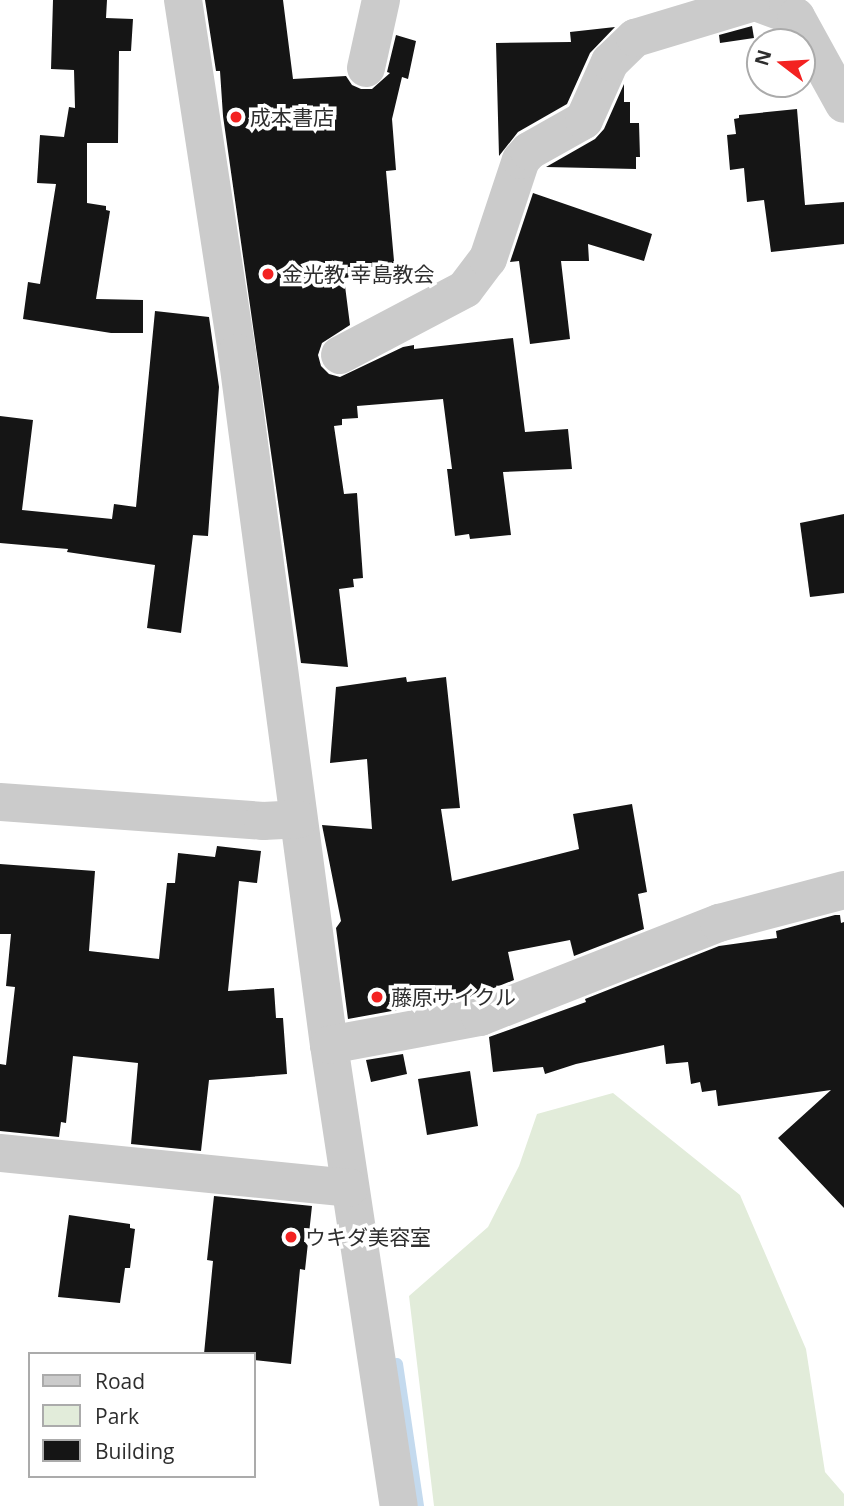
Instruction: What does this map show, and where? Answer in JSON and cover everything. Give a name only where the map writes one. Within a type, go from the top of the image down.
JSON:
[{"type":"street","points":[[183,0],[237,354],[349,1188],[399,1506]]},
{"type":"street","points":[[366,68],[380,0]]},
{"type":"street","points":[[340,355],[465,289],[488,259],[521,160],[529,151],[584,120],[610,62],[635,38],[751,1],[796,18],[844,104]]},
{"type":"street","points":[[0,802],[264,821],[298,819]]},
{"type":"street","points":[[329,1045],[481,1017],[719,923],[844,890]]},
{"type":"street","points":[[0,1153],[349,1188]]},
{"type":"green space","points":[[613,1093],[740,1195],[806,1349],[825,1472],[844,1494],[844,1506],[434,1506],[409,1296],[488,1227],[519,1166],[537,1114]]},
{"type":"building","points":[[53,0],[107,0],[106,18],[133,19],[131,51],[119,51],[118,143],[87,143],[87,203],[106,206],[106,210],[110,211],[96,299],[143,300],[143,333],[111,333],[23,319],[28,282],[40,284],[56,184],[37,183],[40,135],[64,137],[69,107],[75,108],[74,70],[51,69]]},
{"type":"building","points":[[205,0],[283,0],[293,79],[346,76],[352,85],[361,89],[372,89],[390,73],[387,72],[396,35],[416,41],[408,79],[402,77],[392,119],[396,170],[386,171],[395,272],[344,278],[350,325],[322,343],[318,355],[321,366],[329,374],[340,377],[403,347],[414,345],[414,349],[513,338],[525,432],[568,429],[572,469],[503,472],[511,535],[470,539],[469,534],[455,536],[447,469],[452,469],[443,399],[357,406],[358,418],[342,419],[342,425],[334,426],[344,494],[357,493],[363,578],[353,579],[354,587],[339,589],[348,667],[301,663],[223,116],[220,71],[216,71]]},
{"type":"building","points":[[752,26],[746,28],[746,39],[720,43],[719,35]]},
{"type":"building","points":[[615,27],[590,53],[567,104],[518,132],[499,156],[496,43],[571,42],[570,32]]},
{"type":"building","points":[[624,84],[624,102],[630,102],[630,123],[639,123],[640,157],[636,157],[636,169],[546,167],[595,139],[604,129]]},
{"type":"building","points":[[797,109],[805,205],[844,202],[844,244],[771,252],[764,200],[747,202],[744,168],[730,170],[727,135],[736,134],[734,119],[739,118],[739,115]]},
{"type":"building","points":[[533,193],[652,234],[644,261],[588,244],[589,261],[561,261],[570,339],[530,344],[519,261],[510,262]]},
{"type":"building","points":[[155,311],[209,317],[219,387],[208,536],[193,535],[181,633],[147,628],[155,565],[67,552],[68,549],[0,543],[0,416],[33,420],[22,510],[112,519],[114,504],[136,507]]},
{"type":"building","points":[[844,514],[844,593],[810,597],[800,523]]},
{"type":"building","points":[[406,677],[407,682],[446,677],[460,808],[441,809],[452,881],[579,849],[573,814],[632,804],[647,892],[638,894],[644,929],[574,956],[570,940],[508,952],[514,980],[474,996],[348,1019],[336,928],[341,921],[322,825],[372,829],[367,759],[330,763],[336,687]]},
{"type":"building","points":[[217,846],[261,851],[257,883],[239,881],[228,991],[274,988],[276,1018],[283,1018],[287,1074],[209,1080],[201,1151],[131,1144],[138,1063],[73,1056],[66,1123],[61,1122],[59,1137],[0,1131],[0,1064],[6,1065],[15,987],[6,986],[11,934],[0,934],[0,864],[95,871],[89,951],[159,959],[167,883],[175,883],[178,853],[215,857]]},
{"type":"building","points":[[840,915],[841,923],[844,922],[844,1208],[778,1138],[831,1090],[718,1106],[716,1090],[702,1092],[700,1082],[691,1084],[688,1062],[666,1064],[664,1045],[576,1064],[545,1074],[543,1067],[493,1072],[489,1037],[586,1002],[585,999],[719,946],[777,938],[776,931]]},
{"type":"building","points":[[403,1054],[407,1074],[371,1082],[366,1060]]},
{"type":"building","points":[[470,1071],[478,1126],[427,1135],[418,1079]]},
{"type":"building","points":[[214,1196],[312,1206],[305,1270],[300,1269],[291,1364],[256,1360],[256,1352],[204,1352],[213,1261],[207,1260]]},
{"type":"building","points":[[69,1215],[130,1224],[130,1228],[135,1229],[130,1268],[125,1268],[120,1303],[58,1297]]},
{"type":"waterway","points":[[397,1364],[418,1506]]},
{"type":"place","name":"成本書店","points":[[236,117]]},
{"type":"place","name":"金光教 幸島教会","points":[[268,274]]},
{"type":"place","name":"藤原サイクル","points":[[377,997]]},
{"type":"place","name":"ウキダ美容室","points":[[291,1237]]}]
